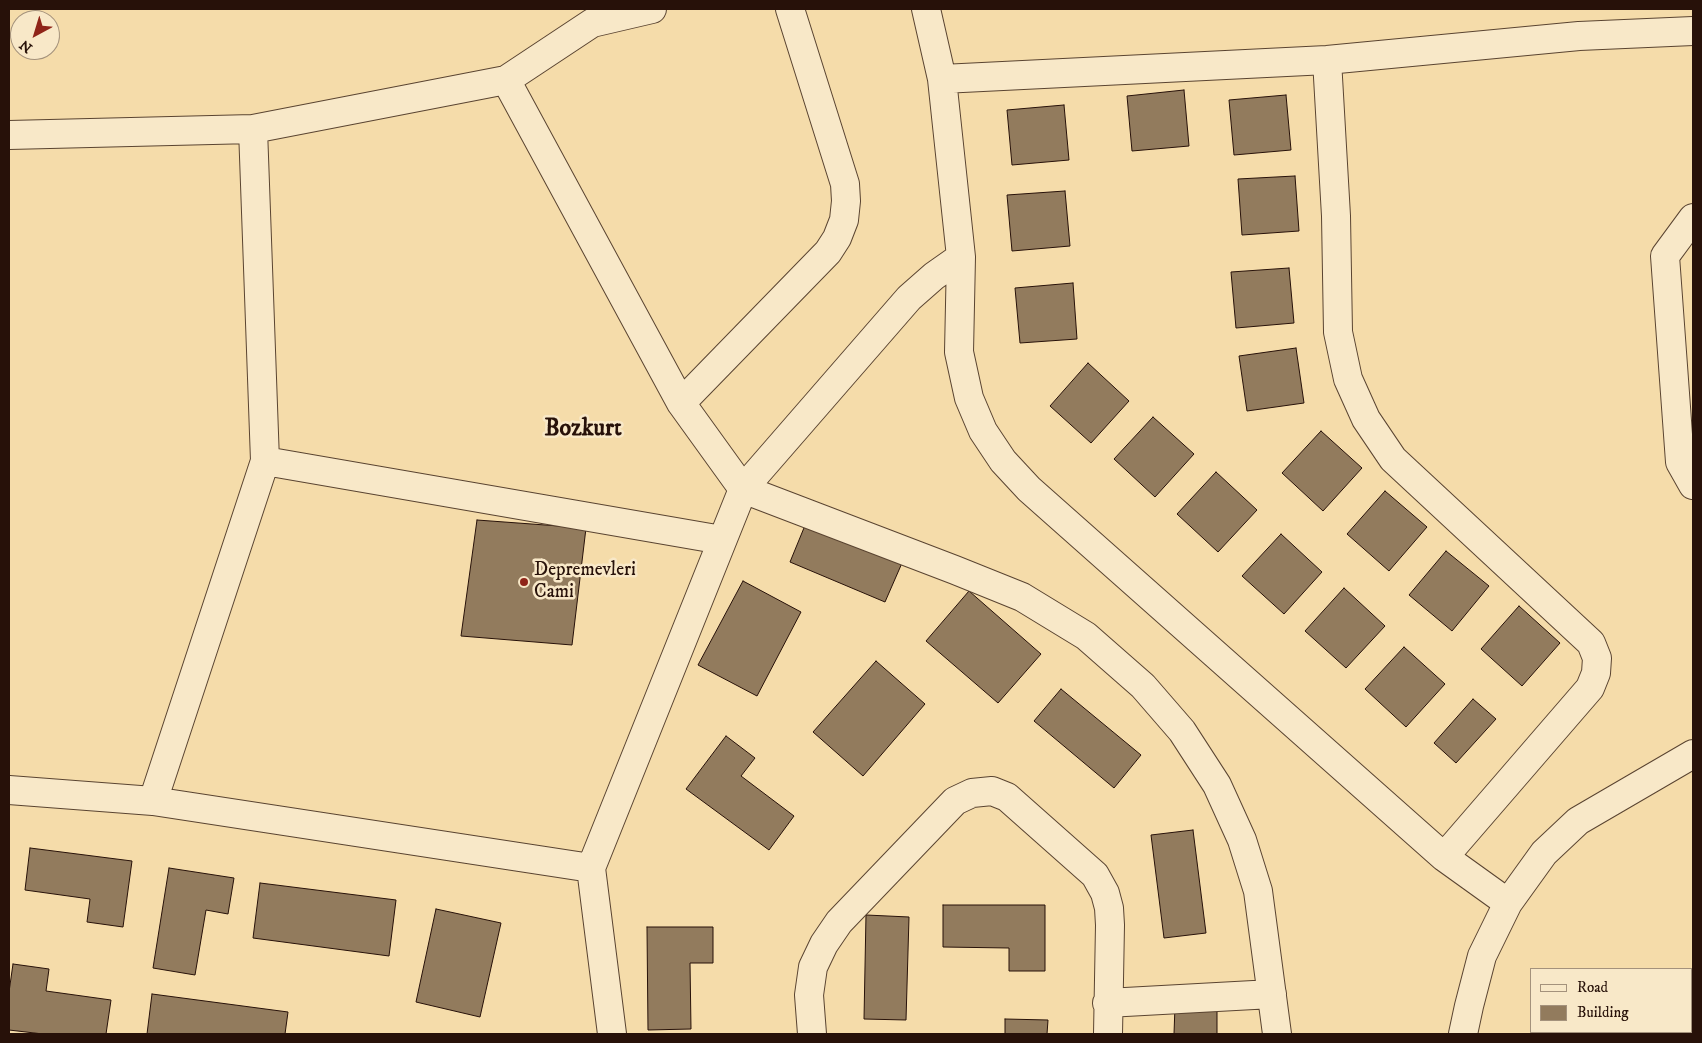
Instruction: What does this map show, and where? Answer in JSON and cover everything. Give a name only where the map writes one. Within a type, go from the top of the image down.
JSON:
[{"type":"street","points":[[9,135],[252,129],[506,80],[591,16],[652,9]]},
{"type":"street","points":[[681,403],[828,252],[837,238],[844,220],[845,184],[790,9]]},
{"type":"street","points":[[926,9],[942,79],[961,257],[959,352],[968,398],[983,431],[1003,461],[1030,489],[1444,857],[1508,903]]},
{"type":"street","points":[[942,79],[1327,60],[1580,36],[1693,31]]},
{"type":"street","points":[[1327,60],[1336,216],[1338,332],[1348,379],[1366,419],[1393,459],[1591,643],[1597,658],[1596,673],[1590,688],[1444,857]]},
{"type":"street","points":[[506,80],[681,403],[742,489],[955,570],[1022,598],[1086,636],[1143,686],[1182,731],[1216,785],[1242,840],[1258,892],[1277,1034]]},
{"type":"street","points":[[153,800],[265,461],[252,129]]},
{"type":"street","points":[[1693,218],[1665,256],[1680,462],[1693,485]]},
{"type":"street","points":[[612,1034],[591,868],[742,489],[909,298],[934,276],[961,257]]},
{"type":"street","points":[[265,461],[722,540]]},
{"type":"street","points":[[1463,1034],[1482,956],[1508,903],[1544,853],[1578,821],[1693,754]]},
{"type":"street","points":[[9,790],[153,800],[591,868]]},
{"type":"street","points":[[812,1034],[809,995],[813,967],[824,944],[839,922],[955,801],[972,792],[992,791],[1007,797],[1095,875],[1105,893],[1109,908],[1108,1034]]},
{"type":"street","points":[[1107,1003],[1272,994]]},
{"type":"building","points":[[1184,90],[1189,146],[1132,151],[1127,96]]},
{"type":"building","points":[[1286,95],[1291,150],[1234,155],[1229,100]]},
{"type":"building","points":[[1064,105],[1069,160],[1012,165],[1007,110]]},
{"type":"building","points":[[1295,176],[1299,231],[1242,235],[1238,179]]},
{"type":"building","points":[[1065,191],[1070,246],[1012,251],[1007,195]]},
{"type":"building","points":[[1289,268],[1294,323],[1236,328],[1231,272]]},
{"type":"building","points":[[1073,283],[1077,339],[1020,343],[1015,288]]},
{"type":"building","points":[[1296,348],[1304,403],[1247,411],[1239,356]]},
{"type":"building","points":[[1088,363],[1129,401],[1091,443],[1050,406]]},
{"type":"building","points":[[1153,417],[1194,454],[1155,497],[1114,459]]},
{"type":"building","points":[[1321,431],[1362,468],[1323,511],[1282,473]]},
{"type":"building","points":[[1216,472],[1257,510],[1218,552],[1177,514]]},
{"type":"building","points":[[1385,491],[1427,527],[1389,571],[1347,534]]},
{"type":"building","name":"Depremevleri Cami","points":[[477,520],[586,528],[572,645],[461,636]]},
{"type":"building","points":[[806,523],[902,563],[885,602],[790,562]]},
{"type":"building","points":[[1281,534],[1322,572],[1284,614],[1242,576]]},
{"type":"building","points":[[1446,551],[1489,586],[1452,631],[1409,595]]},
{"type":"building","points":[[743,581],[801,612],[757,696],[698,665]]},
{"type":"building","points":[[1344,588],[1385,626],[1346,668],[1305,631]]},
{"type":"building","points":[[969,591],[1041,654],[998,703],[926,641]]},
{"type":"building","points":[[1519,606],[1560,643],[1522,686],[1481,649]]},
{"type":"building","points":[[1404,647],[1445,684],[1406,727],[1365,689]]},
{"type":"building","points":[[876,661],[925,704],[863,776],[813,732]]},
{"type":"building","points":[[1061,689],[1141,755],[1114,788],[1034,721]]},
{"type":"building","points":[[1473,699],[1496,719],[1456,763],[1434,743]]},
{"type":"building","points":[[726,736],[755,758],[741,776],[794,816],[769,850],[686,789]]},
{"type":"building","points":[[1193,830],[1206,933],[1164,938],[1151,835]]},
{"type":"building","points":[[30,848],[132,861],[123,927],[87,922],[90,899],[25,890]]},
{"type":"building","points":[[169,868],[234,878],[228,914],[206,910],[195,975],[153,968]]},
{"type":"building","points":[[260,883],[396,900],[389,956],[253,938]]},
{"type":"building","points":[[943,905],[1045,905],[1045,971],[1009,971],[1009,948],[943,947]]},
{"type":"building","points":[[436,909],[501,923],[480,1017],[416,1002]]},
{"type":"building","points":[[866,915],[909,917],[906,1020],[864,1019]]},
{"type":"building","points":[[647,927],[713,927],[713,963],[690,963],[691,1029],[648,1030]]},
{"type":"building","points":[[13,964],[49,969],[46,991],[111,1000],[106,1034],[43,1034],[9,1030],[9,992]]},
{"type":"building","points":[[152,994],[288,1012],[285,1034],[147,1034]]},
{"type":"building","points":[[1175,1006],[1217,1008],[1217,1034],[1174,1034]]},
{"type":"building","points":[[1005,1019],[1048,1020],[1047,1034],[1005,1034]]},
{"type":"place","name":"Depremevleri Cami","points":[[524,582]]},
{"type":"district","name":"Bozkurt","points":[[583,430]]}]
